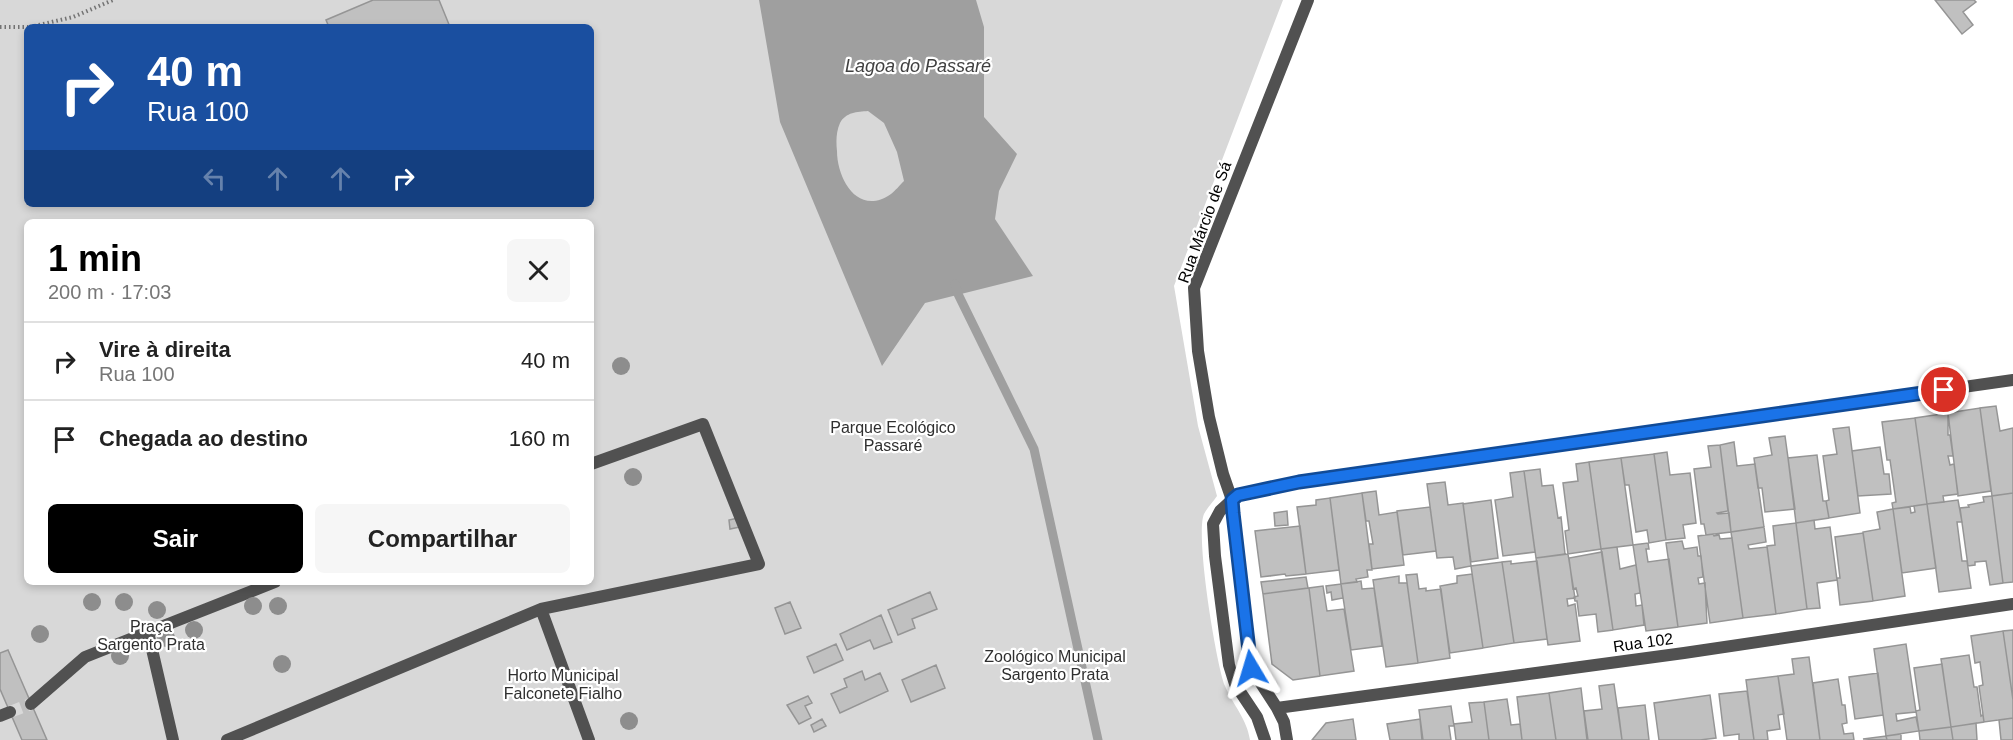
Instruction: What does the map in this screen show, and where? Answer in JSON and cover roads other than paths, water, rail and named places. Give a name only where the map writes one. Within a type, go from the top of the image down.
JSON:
[{"type":"street","name":"Rua Márcio de Sá","points":[[1287,740],[1284,722],[1251,668],[1232,500],[1209,417],[1198,351],[1194,288],[1308,0]]},
{"type":"street","points":[[1265,740],[1257,717],[1234,684],[1229,665],[1215,556],[1213,524],[1220,511],[1232,500],[1246,493],[1299,482],[2013,380]]},
{"type":"street","points":[[227,740],[541,609],[759,564],[703,424],[594,463]]},
{"type":"street","points":[[31,704],[85,657],[267,585]]},
{"type":"street","name":"Rua 102","points":[[1276,708],[1684,653],[2013,604]]},
{"type":"street","points":[[541,609],[589,740]]},
{"type":"street","points":[[148,632],[173,740]]},
{"type":"water","name":"Lagoa do Passaré","points":[[759,0],[976,0],[984,27],[984,117],[1017,154],[999,191],[995,219],[1033,276],[925,303],[882,366],[780,122]],"holes":[[[868,111],[884,123],[897,152],[904,181],[891,194],[879,200],[869,201],[859,198],[845,183],[838,162],[838,130],[842,119],[856,112]]]},
{"type":"waterway","points":[[955,284],[1034,449],[1098,740]]},
{"type":"tunnel","points":[[10,712],[31,704]]},
{"type":"park label","name":"Parque Ecológico Passaré","points":[[893,436]]},
{"type":"park label","name":"Praça Sargento Prata","points":[[151,635]]},
{"type":"park label","name":"Zoológico Municipal Sargento Prata","points":[[1055,665]]},
{"type":"park label","name":"Horto Municipal Falconete Fialho","points":[[563,684]]}]
